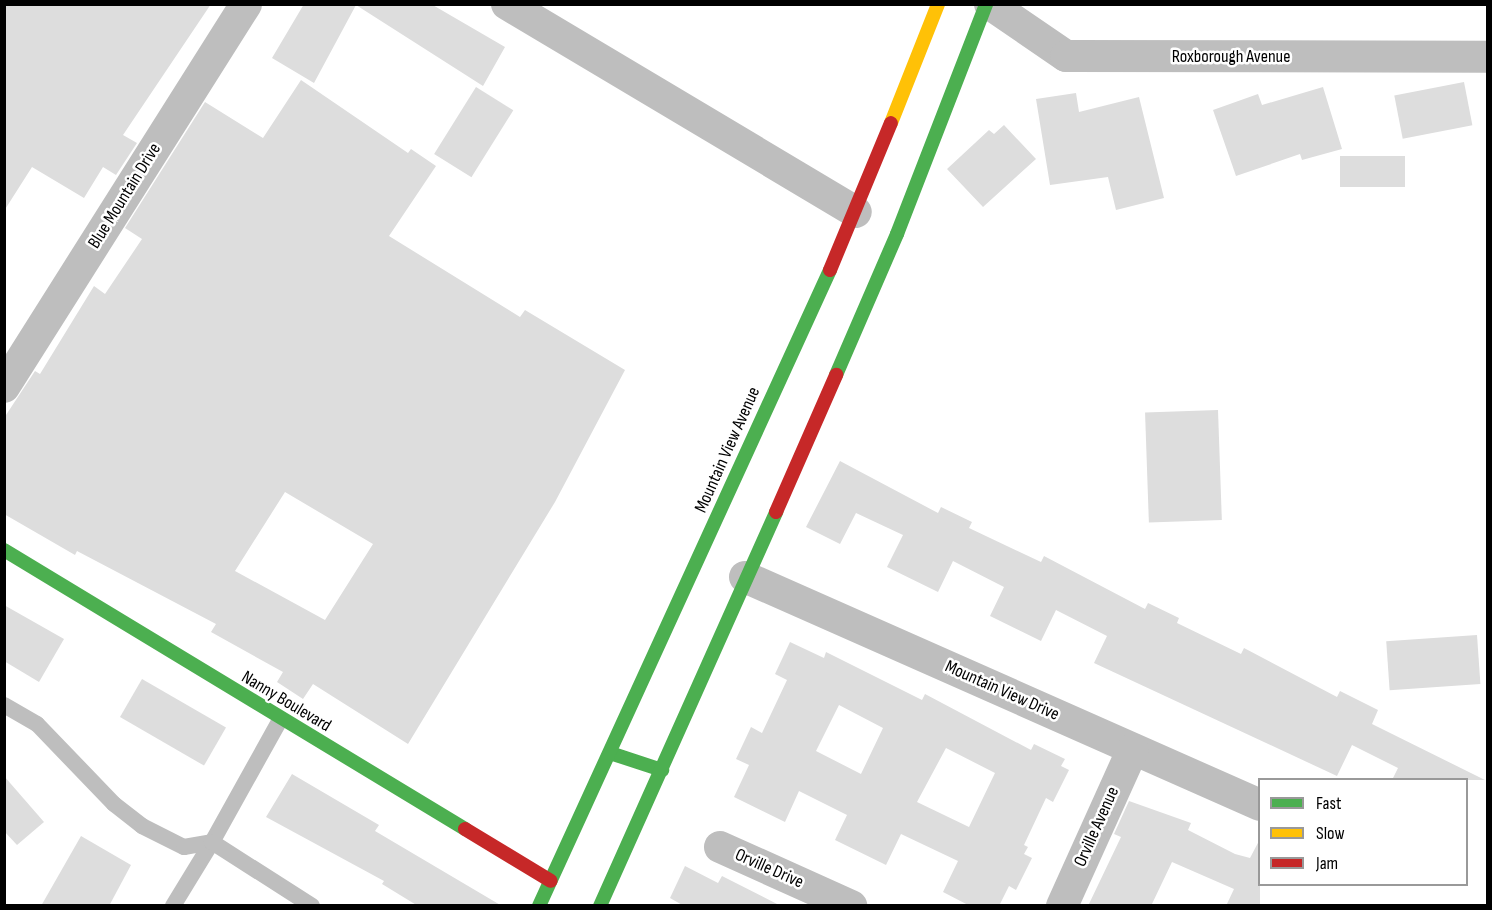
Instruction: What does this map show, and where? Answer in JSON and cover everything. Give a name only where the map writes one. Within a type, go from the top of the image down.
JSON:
[{"type":"main road","name":"Mountain View Avenue","points":[[539,906],[834,272],[938,4]]},
{"type":"main road","points":[[600,906],[746,577],[867,284],[988,4]]},
{"type":"main road","name":"Nanny Boulevard","points":[[4,550],[280,720],[551,881]]},
{"type":"main road","points":[[610,753],[662,770]]},
{"type":"street","name":"Blue Mountain Drive","points":[[4,387],[246,4]]},
{"type":"street","points":[[507,4],[856,212]]},
{"type":"street","name":"Roxborough Avenue","points":[[988,4],[1066,56],[1488,57]]},
{"type":"street","name":"Mountain View Drive","points":[[746,577],[1258,804]]},
{"type":"street","name":"Orville Avenue","points":[[1062,906],[1133,749]]},
{"type":"street","name":"Orville Drive","points":[[720,848],[851,906]]},
{"type":"lane","points":[[4,705],[37,724],[114,804],[142,826],[184,847],[212,842],[312,906]]},
{"type":"lane","points":[[173,906],[212,842],[280,720]]},
{"type":"building","points":[[4,4],[211,4],[123,135],[137,143],[116,175],[103,167],[84,198],[32,167],[4,211]]},
{"type":"building","points":[[304,4],[431,4],[505,47],[483,86],[356,5],[314,83],[272,58]]},
{"type":"building","points":[[301,80],[408,153],[411,149],[436,166],[389,236],[520,317],[525,310],[625,370],[555,502],[408,744],[313,684],[303,699],[277,682],[283,672],[211,632],[216,624],[77,551],[75,555],[4,514],[4,418],[35,371],[40,374],[94,286],[105,294],[142,239],[125,228],[205,102],[263,138]],"holes":[[[285,492],[373,544],[325,620],[235,571]]]},
{"type":"building","points":[[1464,82],[1472,125],[1403,139],[1394,96]]},
{"type":"building","points":[[476,87],[513,110],[471,177],[434,154]]},
{"type":"building","points":[[1323,87],[1342,149],[1302,160],[1300,154],[1236,176],[1213,110],[1258,94],[1262,105]]},
{"type":"building","points":[[1076,93],[1079,112],[1139,97],[1164,198],[1116,210],[1108,177],[1050,185],[1036,99]]},
{"type":"building","points":[[1004,125],[1036,159],[983,207],[947,169],[989,130],[994,134]]},
{"type":"building","points":[[1340,156],[1405,156],[1405,187],[1340,187]]},
{"type":"building","points":[[1218,410],[1222,520],[1149,522],[1145,413]]},
{"type":"building","points":[[840,461],[938,513],[941,507],[972,522],[969,528],[1041,562],[1044,556],[1145,609],[1148,603],[1179,618],[1177,623],[1241,654],[1244,648],[1337,697],[1340,691],[1378,710],[1372,724],[1485,780],[1393,778],[1398,768],[1352,745],[1337,776],[1094,663],[1107,636],[1056,610],[1041,641],[990,616],[1004,587],[953,561],[938,592],[887,567],[903,535],[856,513],[840,544],[806,527]]},
{"type":"building","points":[[4,605],[64,639],[39,682],[4,661]]},
{"type":"building","points":[[1477,635],[1480,684],[1390,690],[1386,641]]},
{"type":"building","points":[[790,642],[824,658],[826,652],[922,700],[925,694],[1031,750],[1034,744],[1065,759],[1061,766],[1069,770],[1053,802],[1046,798],[1024,845],[1028,847],[1024,854],[1032,858],[1016,890],[1009,886],[999,906],[970,906],[943,892],[958,861],[901,834],[886,865],[835,840],[847,815],[799,791],[785,822],[734,797],[749,765],[736,759],[751,727],[762,733],[787,680],[775,674]],"holes":[[[839,705],[883,728],[861,774],[816,751]],[[946,748],[995,773],[969,827],[917,802]]]},
{"type":"building","points":[[142,679],[226,728],[204,766],[120,717]]},
{"type":"building","points":[[292,774],[379,825],[375,831],[502,906],[418,906],[382,884],[384,881],[266,817]]},
{"type":"building","points":[[4,776],[44,822],[17,845],[4,831]]},
{"type":"building","points":[[1129,801],[1191,823],[1188,830],[1235,854],[1250,858],[1258,843],[1260,906],[1226,906],[1234,889],[1172,862],[1151,906],[1088,906],[1121,837],[1114,834]]},
{"type":"building","points":[[81,836],[131,865],[109,906],[41,906]]},
{"type":"building","points":[[685,866],[718,883],[722,876],[781,906],[684,906],[670,898]]},
{"type":"traffic: fast","points":[[836,375],[897,234],[986,4]]},
{"type":"traffic: fast","points":[[539,906],[830,270]]},
{"type":"traffic: fast","points":[[600,906],[776,512]]},
{"type":"traffic: fast","points":[[4,550],[465,829]]},
{"type":"traffic: fast","points":[[610,753],[662,770]]},
{"type":"traffic: slow","points":[[891,123],[938,4]]},
{"type":"traffic: jam","points":[[830,270],[891,123]]},
{"type":"traffic: jam","points":[[776,512],[836,375]]},
{"type":"traffic: jam","points":[[465,829],[551,881]]}]
